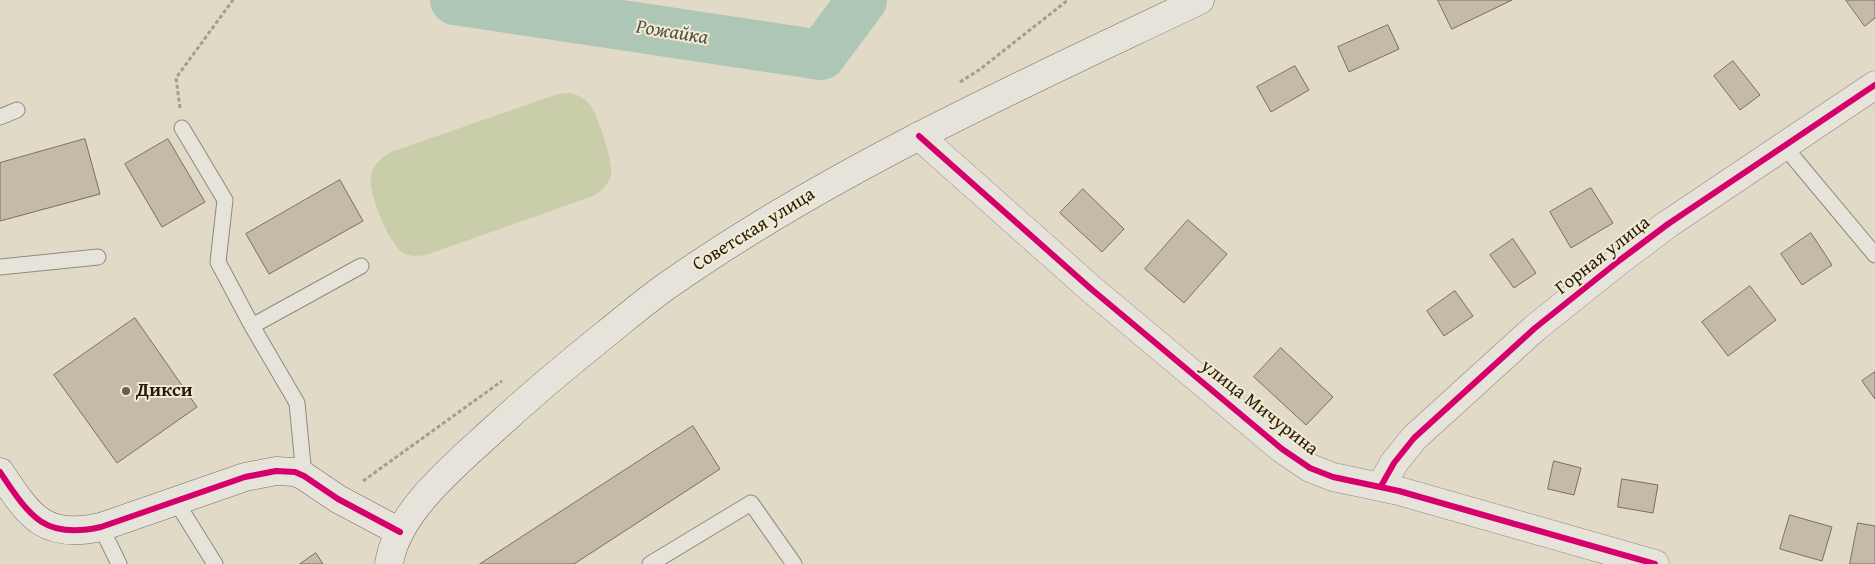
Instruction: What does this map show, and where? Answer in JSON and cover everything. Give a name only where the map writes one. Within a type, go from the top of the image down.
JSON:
[{"type":"street","name":"Советская улица","points":[[389,564],[391,550],[408,518],[422,500],[482,440],[572,361],[668,285],[812,194],[920,136],[982,104],[1200,0]]},
{"type":"street","name":"Горная улица","points":[[1381,486],[1402,451],[1414,438],[1550,316],[1660,230],[1875,85]]},
{"type":"street","name":"улица Мичурина","points":[[920,136],[1090,288],[1297,460],[1320,473],[1333,477],[1381,486],[1655,564]]},
{"type":"street","points":[[0,472],[25,507],[39,522],[64,530],[89,530],[101,527],[215,486],[263,473],[286,471],[304,476],[338,499],[400,532]]},
{"type":"lane","points":[[0,117],[17,110]]},
{"type":"lane","points":[[182,128],[224,200],[218,262],[252,326],[297,403],[304,476]]},
{"type":"lane","points":[[1784,146],[1875,255]]},
{"type":"lane","points":[[0,267],[98,257]]},
{"type":"lane","points":[[252,326],[360,266]]},
{"type":"lane","points":[[175,500],[215,564]]},
{"type":"lane","points":[[650,564],[751,503],[794,564]]},
{"type":"lane","points":[[101,527],[119,564]]},
{"type":"path","points":[[182,128],[176,78],[233,0]]},
{"type":"green space","points":[[570,93],[586,100],[590,105],[605,140],[611,176],[601,190],[593,196],[426,255],[409,255],[397,248],[380,217],[372,193],[371,175],[376,164],[381,159],[391,152],[558,94]]},
{"type":"building","points":[[1438,0],[1512,0],[1452,29]]},
{"type":"building","points":[[1846,0],[1875,0],[1875,18],[1865,26]]},
{"type":"building","points":[[1388,25],[1399,49],[1349,72],[1338,47]]},
{"type":"building","points":[[1733,61],[1760,95],[1740,110],[1714,76]]},
{"type":"building","points":[[1295,66],[1309,90],[1271,112],[1257,87]]},
{"type":"building","points":[[85,139],[100,194],[0,221],[0,163]]},
{"type":"building","points":[[168,139],[205,202],[162,227],[125,164]]},
{"type":"building","points":[[340,180],[363,221],[269,274],[246,234]]},
{"type":"building","points":[[1591,188],[1613,223],[1571,248],[1550,212]]},
{"type":"building","points":[[1083,189],[1124,229],[1102,252],[1060,213]]},
{"type":"building","points":[[1188,220],[1227,254],[1184,303],[1145,269]]},
{"type":"building","points":[[1811,233],[1832,265],[1802,285],[1781,254]]},
{"type":"building","points":[[1513,239],[1536,273],[1514,288],[1490,255]]},
{"type":"building","points":[[1750,286],[1776,320],[1728,356],[1702,322]]},
{"type":"building","points":[[1455,291],[1473,316],[1444,336],[1427,311]]},
{"type":"building","name":"Дикси","points":[[135,318],[197,407],[117,463],[54,375]]},
{"type":"building","points":[[1281,348],[1333,397],[1306,425],[1254,377]]},
{"type":"building","points":[[1875,372],[1875,399],[1862,381]]},
{"type":"building","points":[[693,426],[720,469],[574,564],[480,564]]},
{"type":"building","points":[[1554,461],[1581,468],[1574,495],[1548,489]]},
{"type":"building","points":[[1622,479],[1658,485],[1653,513],[1618,507]]},
{"type":"building","points":[[1790,515],[1832,527],[1822,561],[1780,549]]},
{"type":"building","points":[[1858,523],[1875,526],[1875,564],[1850,564]]},
{"type":"building","points":[[316,553],[323,564],[300,564]]},
{"type":"waterway","name":"Рожайка","points":[[455,0],[821,55],[862,0]]},
{"type":"cycle path","points":[[1381,486],[1394,463],[1414,438],[1535,328],[1668,224],[1875,85]]},
{"type":"cycle path","points":[[919,136],[1090,288],[1282,449],[1310,468],[1333,477],[1399,491],[1655,564]]},
{"type":"cycle path","points":[[0,472],[29,512],[51,527],[65,530],[101,527],[245,477],[276,471],[295,472],[304,476],[338,499],[400,532]]},
{"type":"place","name":"Дикси","points":[[126,391]]}]
